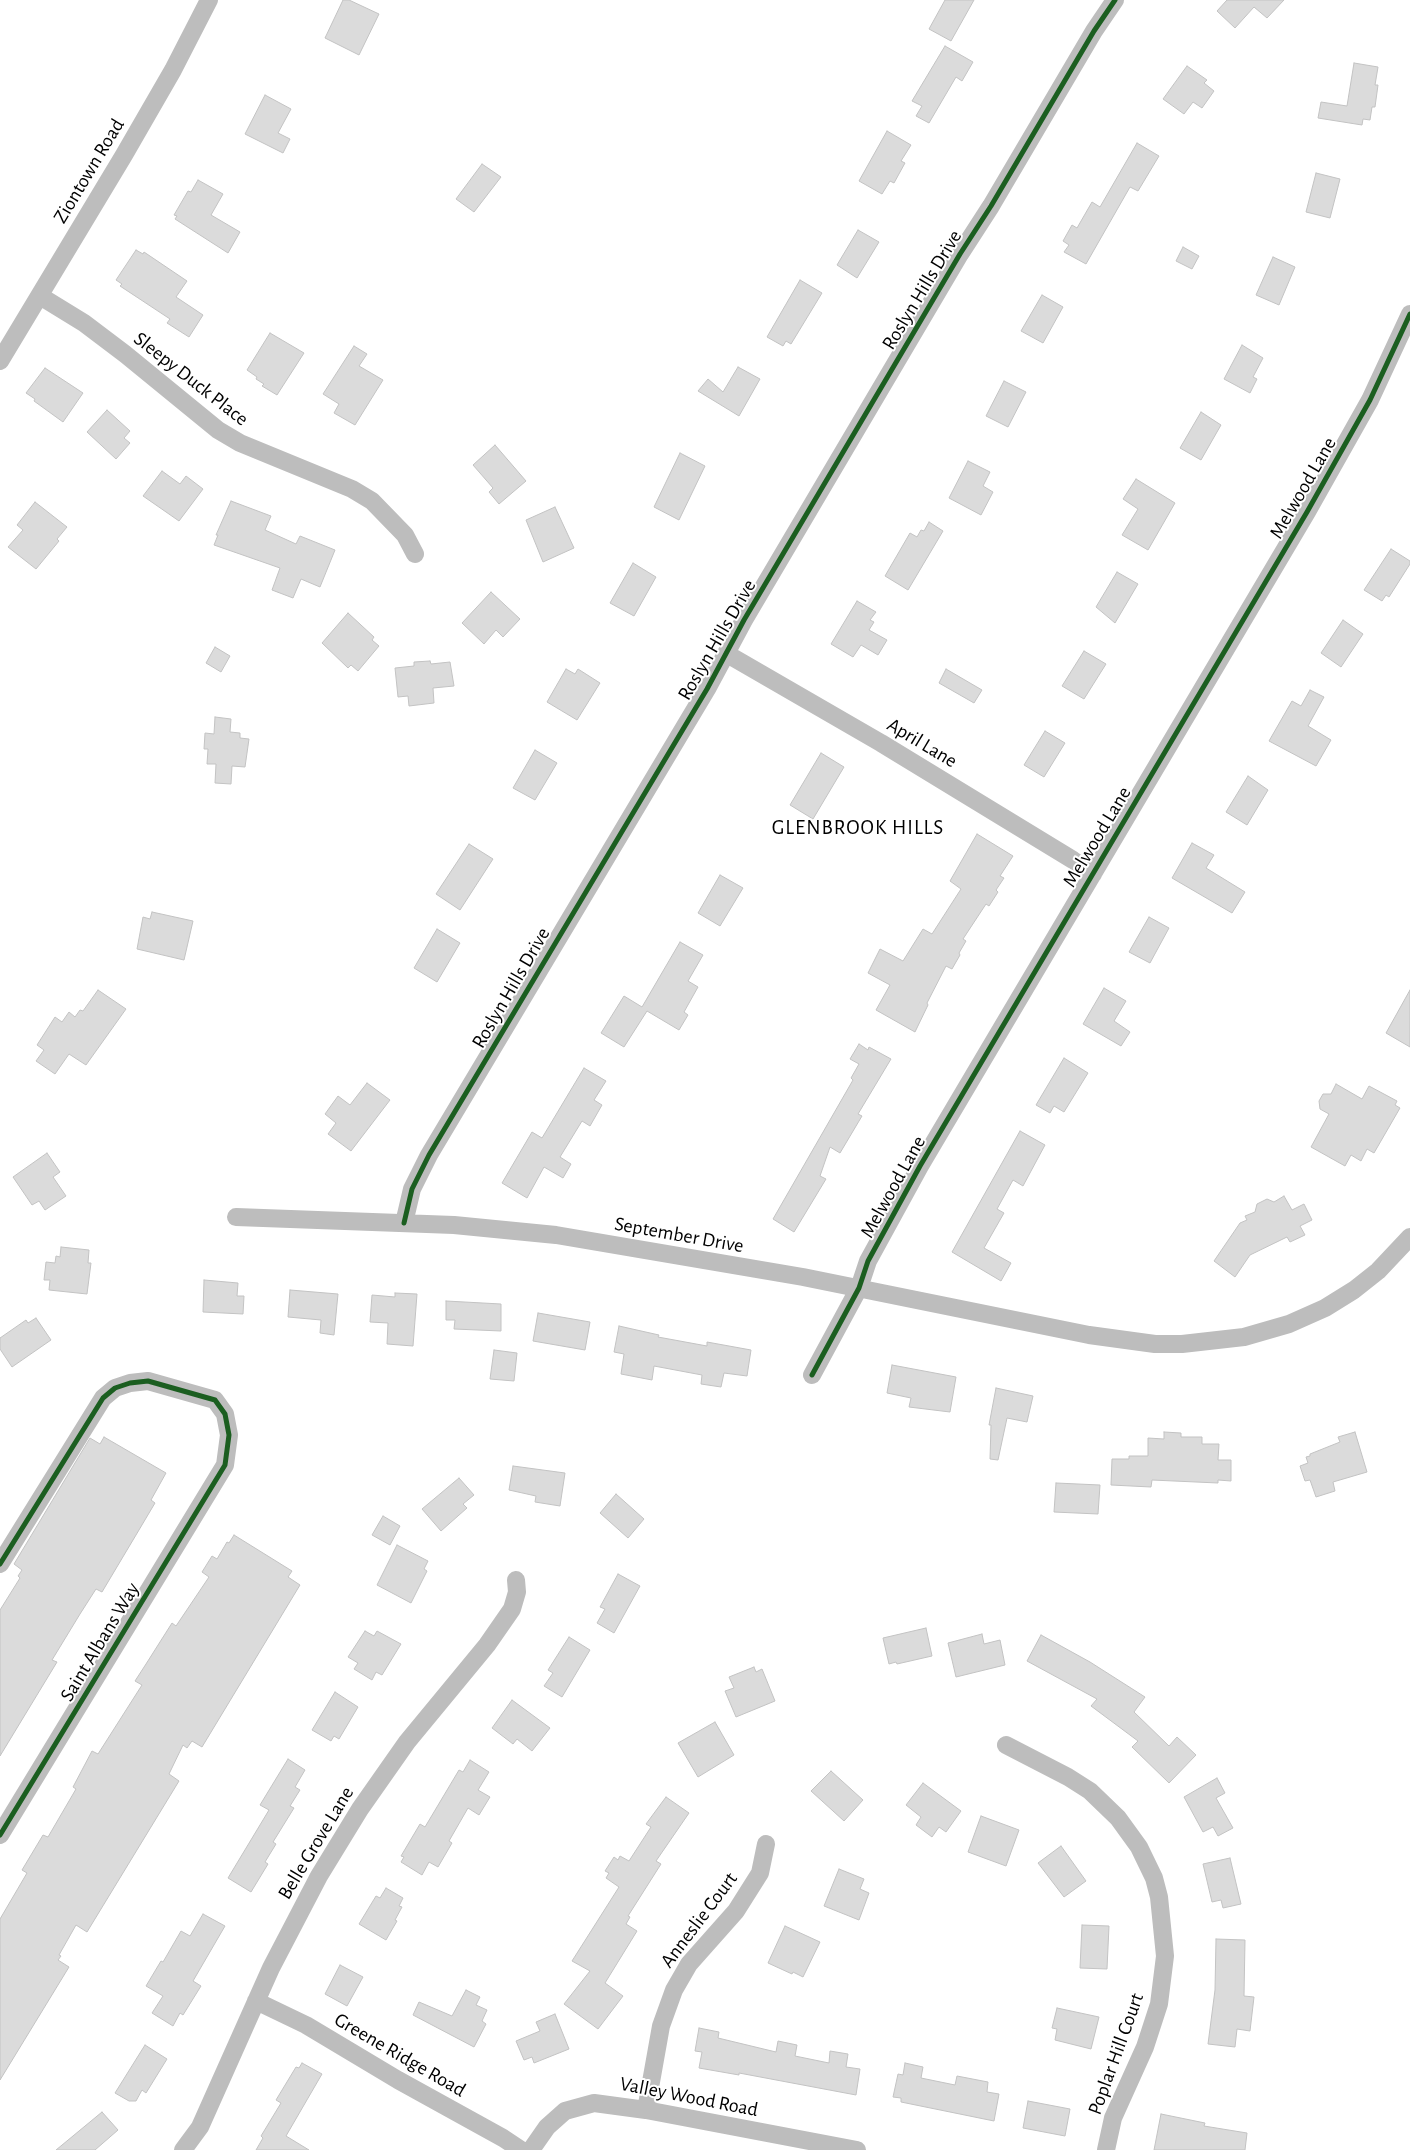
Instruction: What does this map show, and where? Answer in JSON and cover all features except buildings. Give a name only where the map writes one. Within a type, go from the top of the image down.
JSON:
[{"type":"street","name":"Ziontown Road","points":[[0,361],[159,95],[209,0]]},
{"type":"street","name":"Roslyn Hills Drive","points":[[404,1223],[412,1189],[429,1155],[727,654],[960,254],[991,206],[1094,31],[1115,0]]},
{"type":"street","name":"Sleepy Duck Place","points":[[40,296],[84,324],[125,354],[218,430],[240,443],[352,489],[372,501],[405,535],[415,554]]},
{"type":"street","name":"Melwood Lane","points":[[812,1375],[859,1288],[868,1262],[920,1166],[1307,512],[1370,400],[1410,314]]},
{"type":"street","name":"April Lane","points":[[727,654],[881,743],[1074,860],[1093,874]]},
{"type":"street","name":"September Drive","points":[[236,1217],[454,1225],[556,1235],[859,1288],[1109,1338],[1155,1344],[1206,1343],[1244,1337],[1289,1324],[1325,1308],[1354,1290],[1378,1271],[1410,1238]]},
{"type":"street","name":"Saint Albans Way","points":[[0,1564],[103,1398],[115,1388],[130,1383],[148,1381],[215,1400],[225,1414],[229,1435],[225,1465],[0,1835]]},
{"type":"street","name":"Belle Grove Lane","points":[[183,2150],[200,2126],[256,2001],[296,1918],[329,1859],[360,1809],[407,1742],[487,1645],[512,1609],[517,1592],[516,1580]]},
{"type":"street","name":"Poplar Hill Court","points":[[1006,1745],[1068,1776],[1090,1791],[1118,1818],[1139,1847],[1160,1897],[1165,1956],[1159,2004],[1145,2047],[1113,2118],[1106,2150]]},
{"type":"street","name":"Anneslie Court","points":[[646,2110],[661,2026],[674,1990],[689,1964],[736,1911],[760,1873],[766,1844]]},
{"type":"street","name":"Greene Ridge Road","points":[[256,2001],[306,2026],[521,2150]]},
{"type":"street","name":"Valley Wood Road","points":[[531,2150],[559,2116],[580,2105],[594,2103],[646,2110],[857,2150]]},
{"type":"cycle path","points":[[404,1223],[412,1189],[429,1155],[707,689],[744,620],[960,254],[991,206],[1094,31],[1115,0]]},
{"type":"cycle path","points":[[812,1375],[859,1288],[868,1261],[920,1166],[1307,512],[1370,400],[1410,314]]},
{"type":"cycle path","points":[[0,1564],[103,1398],[115,1388],[130,1383],[148,1381],[215,1400],[225,1414],[229,1435],[225,1465],[0,1835]]},
{"type":"district","name":"GLENBROOK HILLS","points":[[858,828]]}]
